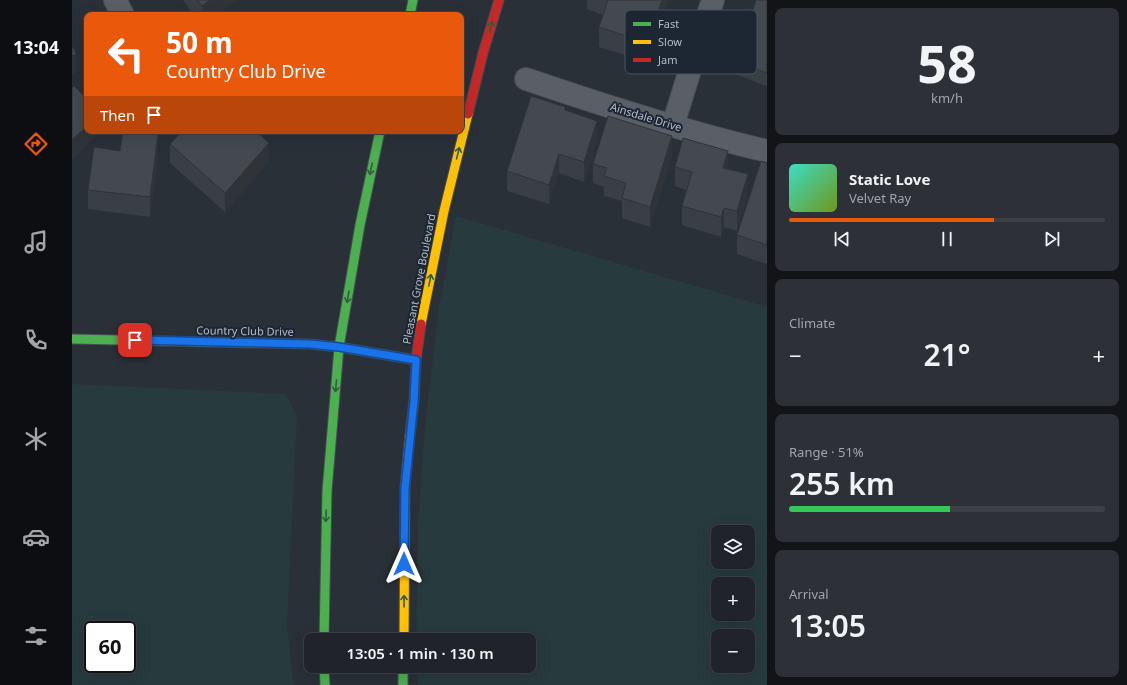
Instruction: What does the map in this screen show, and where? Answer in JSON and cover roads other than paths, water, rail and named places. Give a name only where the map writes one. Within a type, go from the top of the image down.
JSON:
[{"type":"main road","points":[[411,12],[414,0]]},
{"type":"main road","name":"Pleasant Grove Boulevard","points":[[464,130],[483,53],[499,0]]},
{"type":"main road","points":[[324,633],[327,491],[339,347],[360,225],[379,134]]},
{"type":"main road","name":"Pleasant Grove Boulevard","points":[[404,633],[405,488],[414,401],[416,360],[424,308],[444,211],[463,134]]},
{"type":"main road","name":"Country Club Drive","points":[[72,339],[310,344],[339,347],[416,360]]},
{"type":"main road","points":[[324,673],[325,685]]},
{"type":"main road","points":[[403,673],[404,685]]},
{"type":"street","points":[[115,0],[121,12]]},
{"type":"street","points":[[710,10],[713,0]]},
{"type":"street","points":[[673,125],[689,74]]},
{"type":"street","name":"Ainsdale Drive","points":[[526,79],[586,100],[712,138],[767,151]]}]
